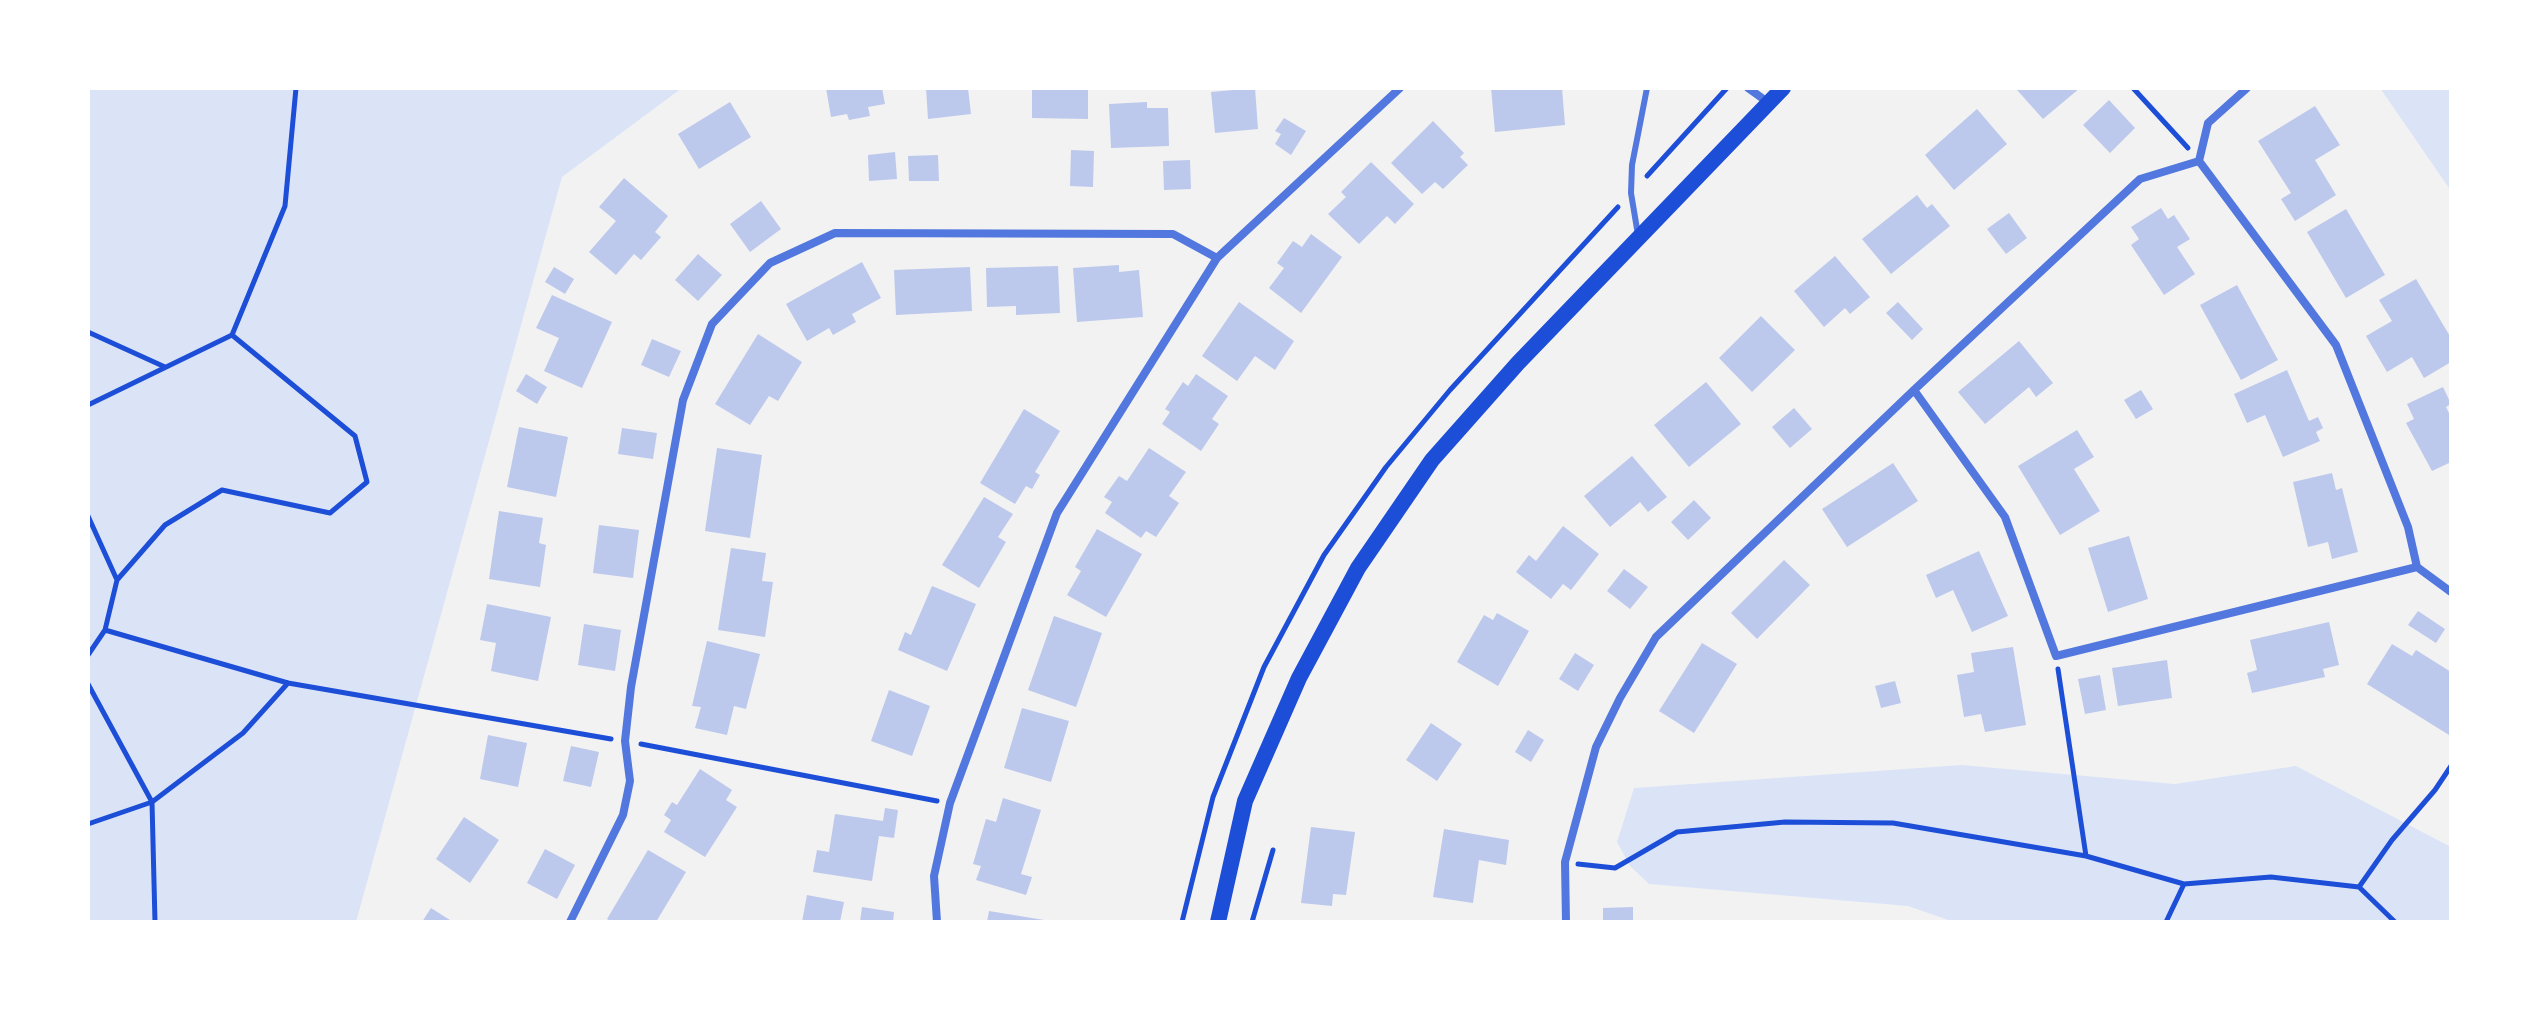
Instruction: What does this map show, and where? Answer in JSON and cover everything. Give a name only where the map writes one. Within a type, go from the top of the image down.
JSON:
[{"type":"main road","points":[[1218,922],[1245,801],[1299,678],[1358,568],[1432,460],[1518,363],[1783,88]]},
{"type":"street","points":[[937,922],[934,876],[950,803],[1057,513],[1217,258],[1400,88]]},
{"type":"street","points":[[1748,88],[1769,103]]},
{"type":"street","points":[[2247,88],[2208,123],[2199,161],[2336,345],[2408,527],[2417,567],[2451,592]]},
{"type":"street","points":[[1566,922],[1565,862],[1596,747],[1656,637],[2140,179],[2199,161]]},
{"type":"street","points":[[570,922],[623,815],[630,781],[625,741],[631,687],[683,400],[712,324],[770,263],[835,233],[1173,234],[1217,258]]},
{"type":"street","points":[[1914,390],[2005,517],[2056,656],[2417,567]]},
{"type":"lane","points":[[1638,238],[1631,193],[1632,165],[1647,88]]},
{"type":"path","points":[[88,405],[232,335],[285,206],[296,88]]},
{"type":"path","points":[[2133,88],[2199,161]]},
{"type":"path","points":[[88,332],[166,368]]},
{"type":"path","points":[[88,655],[105,630],[117,580],[165,525],[222,490],[330,513],[367,482],[355,436],[232,335]]},
{"type":"path","points":[[88,516],[117,580]]},
{"type":"path","points":[[105,630],[288,683],[625,741],[950,803]]},
{"type":"path","points":[[2056,656],[2086,856]]},
{"type":"path","points":[[88,824],[152,802],[243,733],[288,683]]},
{"type":"path","points":[[88,684],[152,802],[155,922]]},
{"type":"path","points":[[2359,887],[2451,766]]},
{"type":"path","points":[[1565,862],[1615,868],[1677,832],[1785,822],[1893,823],[2086,856],[2184,884],[2271,877],[2359,887],[2395,922]]},
{"type":"path","points":[[1252,922],[1273,850]]},
{"type":"path","points":[[2166,922],[2184,884]]},
{"type":"shaded area","points":[[88,88],[682,88],[562,177],[356,922],[88,922]]},
{"type":"shaded area","points":[[2380,88],[2451,88],[2451,191]]},
{"type":"shaded area","points":[[1962,765],[2175,784],[2296,766],[2451,847],[2451,922],[1954,922],[1908,906],[1649,884],[1630,866],[1617,842],[1634,788]]},
{"type":"building","points":[[826,88],[882,88],[885,104],[868,107],[870,116],[849,120],[847,114],[831,117]]},
{"type":"building","points":[[926,88],[968,88],[971,114],[928,119]]},
{"type":"building","points":[[1032,88],[1088,88],[1088,119],[1032,118]]},
{"type":"building","points":[[1255,88],[1258,129],[1215,133],[1211,92]]},
{"type":"building","points":[[1491,88],[1562,88],[1565,125],[1495,132]]},
{"type":"building","points":[[2080,88],[2043,119],[2017,90]]},
{"type":"building","points":[[2109,100],[2135,128],[2110,153],[2083,125]]},
{"type":"building","points":[[730,102],[751,137],[699,169],[678,134]]},
{"type":"building","points":[[1147,102],[1147,108],[1168,108],[1169,146],[1111,148],[1109,104]]},
{"type":"building","points":[[2315,106],[2340,145],[2315,160],[2336,195],[2295,221],[2281,199],[2291,193],[2258,141]]},
{"type":"building","points":[[1977,109],[2007,144],[1954,190],[1925,155]]},
{"type":"building","points":[[1284,118],[1306,131],[1291,155],[1275,144],[1281,134],[1275,131]]},
{"type":"building","points":[[1433,121],[1464,153],[1460,157],[1468,165],[1443,189],[1435,182],[1422,194],[1391,163]]},
{"type":"building","points":[[1071,150],[1094,151],[1093,187],[1070,186]]},
{"type":"building","points":[[895,152],[897,179],[869,181],[868,155]]},
{"type":"building","points":[[938,155],[939,181],[909,181],[908,156]]},
{"type":"building","points":[[1190,160],[1191,189],[1164,190],[1163,161]]},
{"type":"building","points":[[1371,162],[1414,204],[1395,224],[1387,216],[1359,244],[1328,214],[1346,197],[1341,192]]},
{"type":"building","points":[[624,178],[668,216],[655,232],[661,237],[641,260],[634,254],[616,275],[589,252],[616,221],[599,207]]},
{"type":"building","points":[[1917,195],[1927,208],[1932,204],[1950,226],[1891,274],[1862,239]]},
{"type":"building","points":[[761,201],[781,229],[750,252],[730,224]]},
{"type":"building","points":[[2161,208],[2168,219],[2174,215],[2190,239],[2177,247],[2195,274],[2164,295],[2131,245],[2139,239],[2131,227]]},
{"type":"building","points":[[2346,209],[2385,275],[2346,298],[2307,232]]},
{"type":"building","points":[[2009,213],[2027,238],[2006,254],[1987,229]]},
{"type":"building","points":[[1311,234],[1342,257],[1301,313],[1269,288],[1284,268],[1277,263],[1293,241],[1302,247]]},
{"type":"building","points":[[698,254],[722,275],[698,301],[675,280]]},
{"type":"building","points":[[1835,256],[1870,297],[1850,314],[1845,308],[1824,327],[1794,291]]},
{"type":"building","points":[[862,262],[881,298],[852,314],[856,322],[833,335],[829,328],[807,341],[786,304]]},
{"type":"building","points":[[1119,265],[1119,272],[1139,270],[1143,317],[1077,322],[1073,268]]},
{"type":"building","points":[[1058,266],[1060,313],[1016,315],[1016,306],[987,307],[986,268]]},
{"type":"building","points":[[554,267],[574,279],[565,294],[545,282]]},
{"type":"building","points":[[970,267],[972,311],[896,315],[894,270]]},
{"type":"building","points":[[2416,279],[2451,338],[2451,362],[2424,378],[2412,357],[2387,372],[2366,336],[2392,321],[2379,300]]},
{"type":"building","points":[[2237,285],[2278,360],[2241,380],[2200,305]]},
{"type":"building","points":[[552,295],[612,322],[582,388],[544,371],[559,338],[536,328]]},
{"type":"building","points":[[1239,302],[1294,341],[1275,370],[1255,356],[1237,381],[1202,356]]},
{"type":"building","points":[[1898,302],[1923,329],[1912,340],[1886,313]]},
{"type":"building","points":[[1761,316],[1795,350],[1752,392],[1719,358]]},
{"type":"building","points":[[758,334],[802,362],[778,401],[769,396],[750,425],[715,404]]},
{"type":"building","points":[[652,339],[681,351],[669,377],[641,365]]},
{"type":"building","points":[[2019,341],[2053,383],[2036,397],[2029,387],[1985,424],[1958,392]]},
{"type":"building","points":[[2287,370],[2309,421],[2318,417],[2323,428],[2316,432],[2320,441],[2283,457],[2265,415],[2247,423],[2234,394]]},
{"type":"building","points":[[526,374],[547,387],[537,404],[516,391]]},
{"type":"building","points":[[1196,374],[1228,396],[1212,419],[1219,424],[1201,451],[1162,424],[1170,412],[1165,409],[1183,382],[1188,386]]},
{"type":"building","points":[[1706,382],[1741,424],[1689,467],[1654,425]]},
{"type":"building","points":[[2443,387],[2451,404],[2446,407],[2451,417],[2451,462],[2432,471],[2406,423],[2414,419],[2407,404]]},
{"type":"building","points":[[2141,390],[2153,409],[2136,419],[2124,400]]},
{"type":"building","points":[[1794,408],[1812,429],[1790,448],[1772,427]]},
{"type":"building","points":[[1024,409],[1060,431],[1035,472],[1040,475],[1032,489],[1026,486],[1015,504],[980,483]]},
{"type":"building","points":[[519,427],[568,437],[556,497],[507,487]]},
{"type":"building","points":[[622,428],[657,433],[653,459],[618,454]]},
{"type":"building","points":[[2077,430],[2094,457],[2074,469],[2100,511],[2060,535],[2018,466]]},
{"type":"building","points":[[717,448],[762,455],[750,538],[705,531]]},
{"type":"building","points":[[1149,448],[1186,472],[1169,496],[1179,503],[1156,537],[1146,531],[1141,538],[1105,513],[1112,502],[1104,497],[1119,476],[1127,481]]},
{"type":"building","points":[[1632,456],[1667,497],[1648,512],[1640,502],[1610,527],[1584,496]]},
{"type":"building","points":[[1893,463],[1918,501],[1847,547],[1822,509]]},
{"type":"building","points":[[2332,473],[2336,490],[2342,488],[2358,552],[2332,559],[2328,542],[2308,547],[2293,482]]},
{"type":"building","points":[[984,497],[1013,514],[998,537],[1006,542],[979,588],[942,565]]},
{"type":"building","points":[[1694,500],[1711,518],[1688,540],[1671,522]]},
{"type":"building","points":[[499,511],[543,518],[539,543],[546,545],[540,587],[489,579]]},
{"type":"building","points":[[599,525],[639,530],[633,578],[593,573]]},
{"type":"building","points":[[1563,526],[1599,554],[1571,590],[1563,584],[1551,599],[1516,572],[1529,555],[1536,561]]},
{"type":"building","points":[[1097,529],[1142,554],[1106,617],[1067,595],[1081,571],[1075,567]]},
{"type":"building","points":[[2129,536],[2148,599],[2108,612],[2088,548]]},
{"type":"building","points":[[731,548],[766,553],[762,581],[773,582],[765,637],[718,630]]},
{"type":"building","points":[[1979,551],[2008,616],[1972,632],[1953,590],[1936,598],[1926,575]]},
{"type":"building","points":[[1784,560],[1810,585],[1757,639],[1731,613]]},
{"type":"building","points":[[1624,569],[1648,587],[1630,609],[1607,591]]},
{"type":"building","points":[[932,586],[976,604],[947,671],[898,650],[905,632],[911,635]]},
{"type":"building","points":[[487,604],[551,617],[538,681],[491,671],[496,643],[480,640]]},
{"type":"building","points":[[2418,611],[2445,629],[2436,643],[2408,625]]},
{"type":"building","points":[[1497,613],[1529,631],[1498,686],[1457,662],[1484,615],[1493,620]]},
{"type":"building","points":[[1054,616],[1102,633],[1076,707],[1028,690]]},
{"type":"building","points":[[2329,622],[2339,665],[2323,669],[2325,677],[2252,693],[2247,673],[2257,670],[2250,640]]},
{"type":"building","points":[[584,624],[621,630],[615,671],[578,665]]},
{"type":"building","points":[[707,641],[760,654],[746,709],[734,706],[727,735],[695,728],[701,707],[692,706]]},
{"type":"building","points":[[1702,643],[1737,664],[1694,733],[1659,711]]},
{"type":"building","points":[[2392,644],[2412,656],[2416,650],[2451,672],[2449,735],[2367,684]]},
{"type":"building","points":[[2013,647],[2026,725],[1985,732],[1981,714],[1964,717],[1957,675],[1974,672],[1971,653]]},
{"type":"building","points":[[1575,653],[1594,665],[1578,691],[1559,679]]},
{"type":"building","points":[[2167,660],[2172,698],[2118,706],[2112,668]]},
{"type":"building","points":[[2100,675],[2106,710],[2085,714],[2078,679]]},
{"type":"building","points":[[1895,681],[1901,703],[1881,708],[1875,686]]},
{"type":"building","points":[[889,690],[930,706],[912,756],[871,741]]},
{"type":"building","points":[[1022,708],[1069,721],[1051,782],[1004,768]]},
{"type":"building","points":[[1431,723],[1462,744],[1437,781],[1406,760]]},
{"type":"building","points":[[1528,730],[1544,740],[1531,762],[1515,752]]},
{"type":"building","points":[[488,735],[527,743],[518,787],[480,779]]},
{"type":"building","points":[[571,746],[599,752],[591,787],[563,781]]},
{"type":"building","points":[[700,769],[732,790],[726,800],[737,807],[705,857],[664,832],[671,820],[664,815],[672,802],[677,805]]},
{"type":"building","points":[[1003,798],[1041,810],[1021,874],[1032,877],[1026,895],[976,880],[981,866],[973,864],[986,819],[996,822]]},
{"type":"building","points":[[885,808],[898,810],[894,838],[879,836],[872,881],[813,872],[817,850],[829,852],[835,814],[883,821]]},
{"type":"building","points":[[464,817],[499,840],[470,883],[436,859]]},
{"type":"building","points":[[1311,827],[1355,832],[1346,895],[1333,894],[1332,906],[1301,903]]},
{"type":"building","points":[[1444,829],[1509,840],[1506,865],[1479,860],[1473,903],[1433,897]]},
{"type":"building","points":[[545,849],[575,865],[557,899],[527,883]]},
{"type":"building","points":[[648,850],[686,872],[656,922],[612,922],[607,919]]},
{"type":"building","points":[[807,895],[844,902],[840,922],[802,922]]},
{"type":"building","points":[[862,907],[894,912],[893,922],[860,922]]},
{"type":"building","points":[[1633,907],[1633,922],[1603,922],[1603,908]]},
{"type":"building","points":[[431,908],[453,922],[422,922]]},
{"type":"building","points":[[989,911],[1044,920],[1044,922],[987,922]]}]
